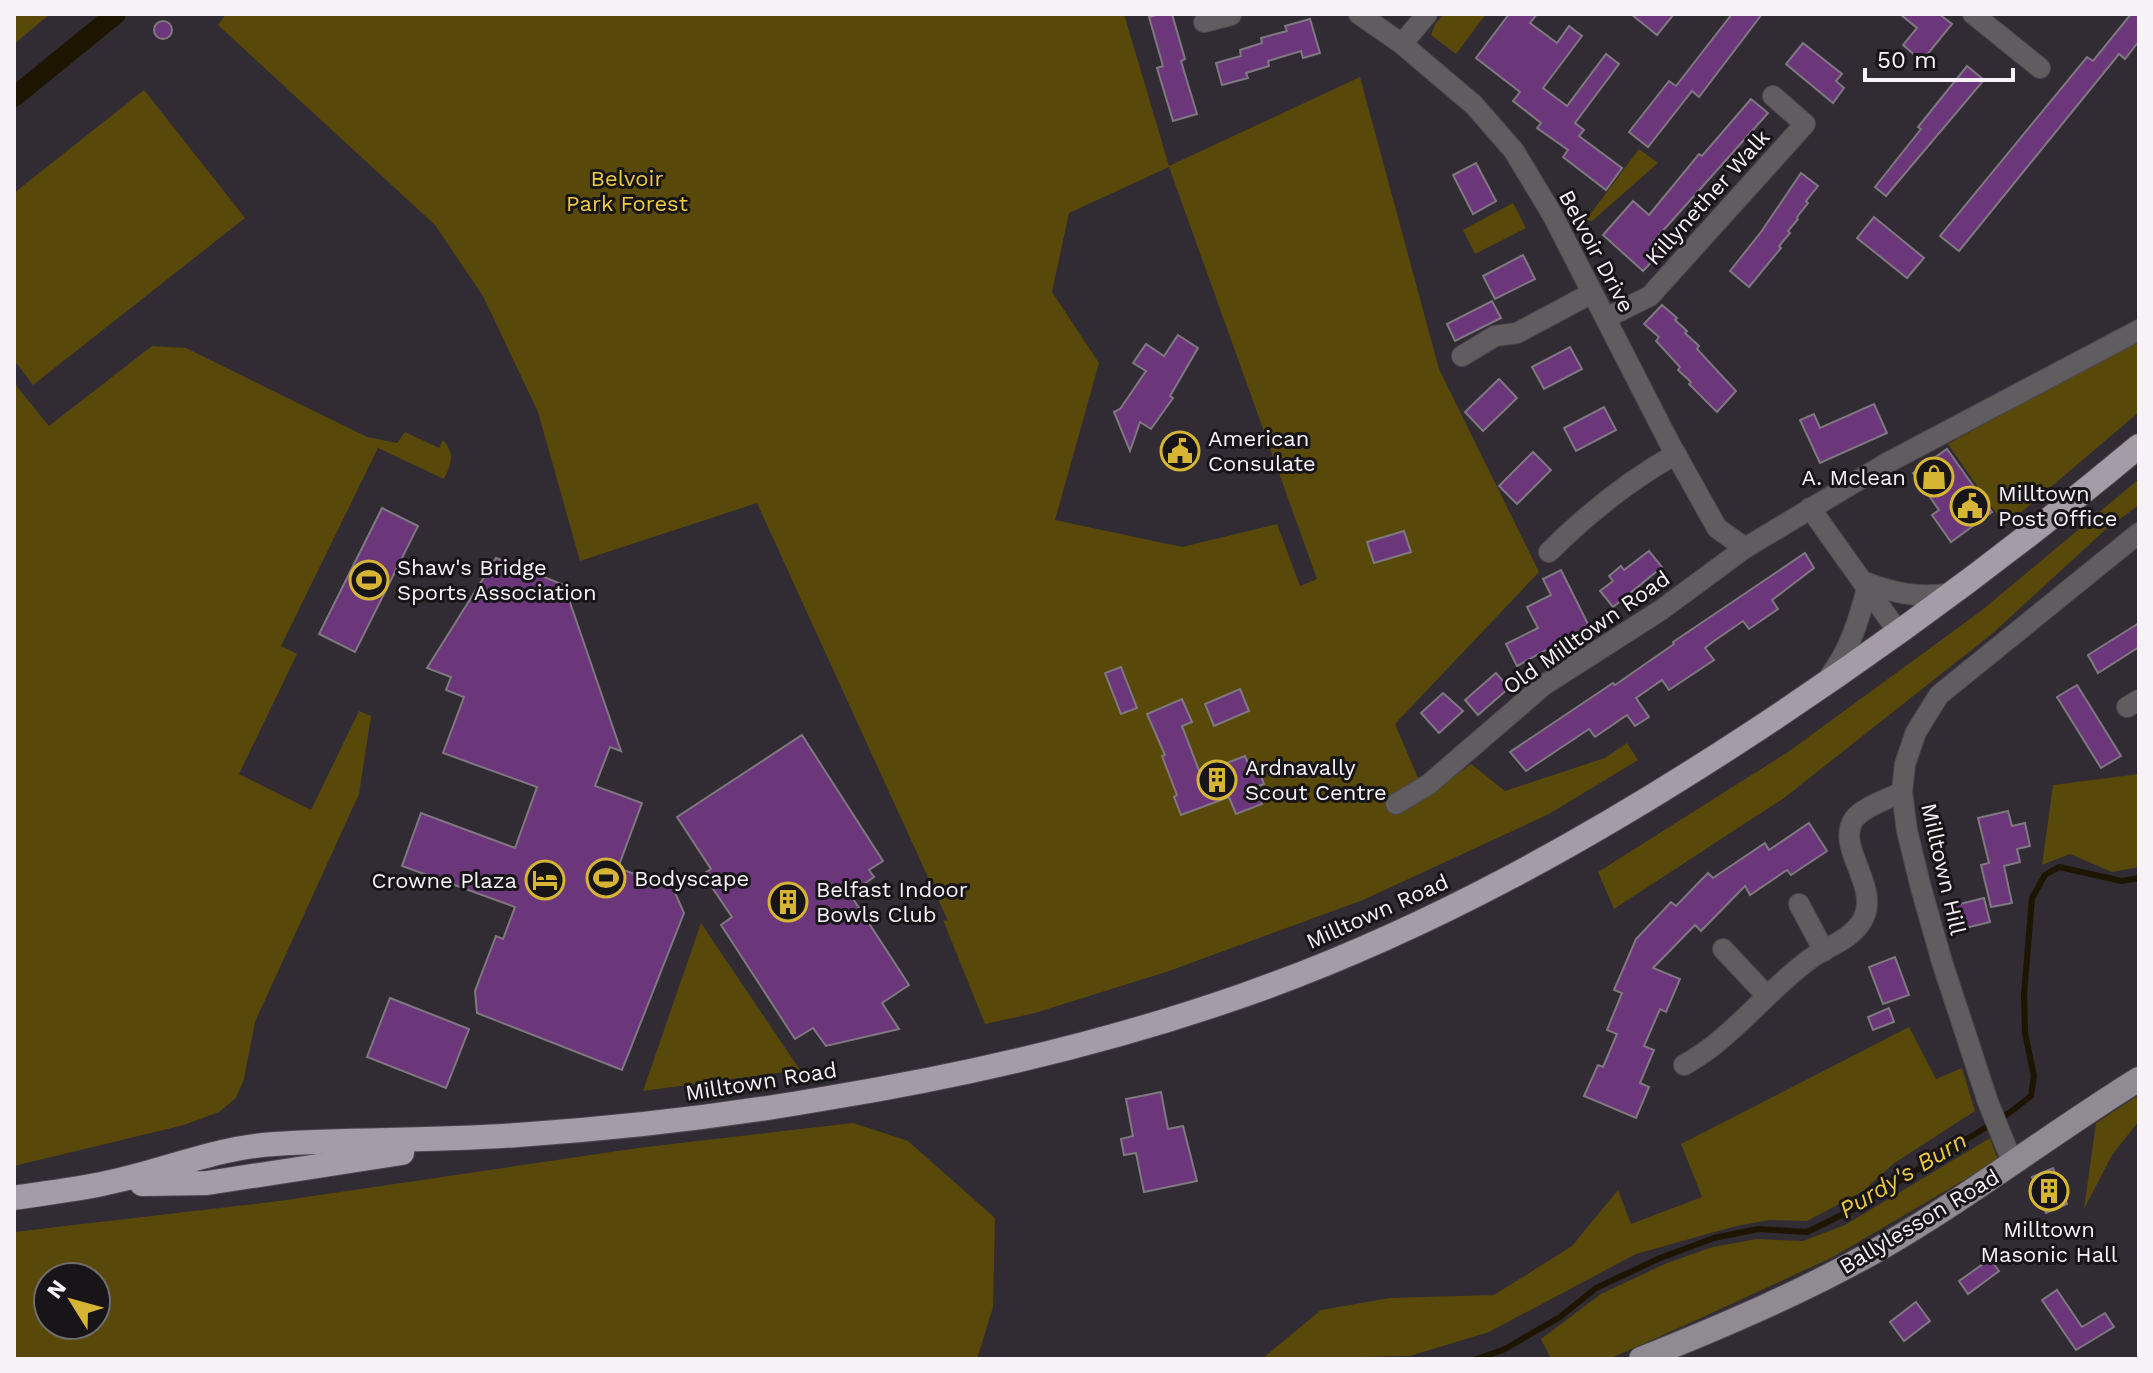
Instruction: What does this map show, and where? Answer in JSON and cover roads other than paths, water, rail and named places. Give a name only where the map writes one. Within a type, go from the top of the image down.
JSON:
[{"type":"highway","name":"Milltown Road","points":[[14,1198],[103,1184],[229,1151],[270,1144],[516,1136],[655,1124],[899,1086],[1053,1051],[1243,995],[1404,929],[1508,879],[1667,789],[1899,633],[2139,446]]},
{"type":"main road","name":"Ballylesson Road","points":[[1641,1359],[1807,1285],[1884,1246],[2009,1154],[2139,1079]]},
{"type":"street","points":[[1204,22],[1232,14]]},
{"type":"street","name":"Belvoir Drive","points":[[1359,14],[1402,44],[1474,105],[1514,151],[1552,214],[1717,528],[1745,548]]},
{"type":"street","points":[[1402,44],[1427,14]]},
{"type":"street","points":[[1973,14],[2040,68]]},
{"type":"street","name":"Killynether Walk","points":[[1606,318],[1650,296],[1805,124],[1773,96]]},
{"type":"street","points":[[1462,356],[1495,336],[1517,333],[1592,293]]},
{"type":"street","name":"Old Milltown Road","points":[[1396,804],[1429,784],[1544,685],[1661,610],[1745,548],[1887,463],[2139,330]]},
{"type":"street","points":[[1549,552],[1610,496],[1676,454]]},
{"type":"street","points":[[1810,508],[1899,633]]},
{"type":"street","name":"Milltown Hill","points":[[2009,1154],[1988,1102],[1921,888],[1907,831],[1902,792],[1905,764],[1916,732],[1939,695],[2139,533]]},
{"type":"street","points":[[1865,584],[1919,597],[1955,592]]},
{"type":"street","points":[[1823,686],[1843,659],[1854,634],[1865,584]]},
{"type":"street","points":[[1684,1065],[1714,1047],[1811,958],[1860,925],[1868,903],[1850,844],[1851,828],[1855,819],[1902,792]]},
{"type":"street","points":[[1799,904],[1824,951]]},
{"type":"street","points":[[1723,949],[1767,996]]},
{"type":"waterway","points":[[14,97],[116,14]]},
{"type":"waterway","name":"Purdy's Burn","points":[[1476,1359],[1503,1350],[1560,1317],[1596,1288],[1660,1258],[1714,1238],[1758,1229],[1807,1232],[1854,1209],[2009,1113],[2031,1096],[2034,1076],[2025,1033],[2024,995],[2032,898],[2045,875],[2059,867],[2122,881],[2139,878]]},
{"type":"place","name":"American Consulate","points":[[1180,451]]},
{"type":"place","name":"A. Mclean","points":[[1934,477]]},
{"type":"place","name":"Milltown Post Office","points":[[1970,506]]},
{"type":"place","name":"Shaw's Bridge Sports Association","points":[[369,580]]},
{"type":"place","name":"Ardnavally Scout Centre","points":[[1217,780]]},
{"type":"place","name":"Bodyscape","points":[[606,878]]},
{"type":"place","name":"Crowne Plaza","points":[[545,880]]},
{"type":"place","name":"Belfast Indoor Bowls Club","points":[[788,902]]},
{"type":"place","name":"Milltown Masonic Hall","points":[[2049,1191]]},
{"type":"park label","name":"Belvoir Park Forest","points":[[627,190]]}]
